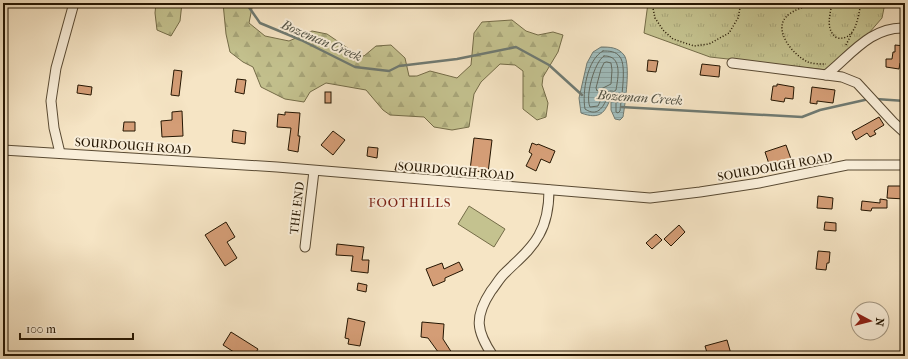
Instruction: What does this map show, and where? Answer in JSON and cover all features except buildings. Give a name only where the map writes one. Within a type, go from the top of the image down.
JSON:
[{"type":"street","points":[[60,153],[54,128],[51,101],[56,68],[74,3]]},
{"type":"street","points":[[826,75],[874,34],[894,27],[905,28]]},
{"type":"street","points":[[732,63],[842,77],[857,83],[905,133]]},
{"type":"street","name":"SOURDOUGH ROAD","points":[[3,150],[255,166],[650,198],[759,183],[847,166],[905,165]]},
{"type":"street","name":"THE END","points":[[305,248],[314,171]]},
{"type":"street","points":[[493,356],[480,332],[479,316],[485,301],[505,272],[529,249],[539,235],[546,219],[549,207],[549,190]]},
{"type":"path","points":[[652,3],[655,18],[663,30],[673,39],[694,46],[708,44],[729,33],[738,18],[741,3]]},
{"type":"path","points":[[813,3],[786,17],[782,24],[784,38],[788,46],[796,54],[808,62],[826,64],[829,62]]},
{"type":"path","points":[[832,3],[829,22],[832,34],[837,38],[843,38],[852,33]]},
{"type":"path","points":[[845,48],[857,19],[861,3]]},
{"type":"green space","points":[[156,3],[182,3],[180,21],[171,36],[157,30],[155,13]]},
{"type":"green space","points":[[223,3],[253,3],[249,23],[265,36],[289,41],[312,31],[327,34],[358,55],[364,56],[376,46],[391,45],[405,58],[409,76],[417,76],[430,71],[457,78],[471,65],[474,33],[482,22],[512,20],[526,31],[538,35],[553,32],[563,35],[558,52],[543,77],[542,85],[548,103],[546,117],[537,120],[523,109],[523,71],[515,65],[500,64],[481,82],[474,94],[469,127],[452,130],[434,127],[424,117],[390,115],[383,110],[366,90],[326,83],[310,92],[304,102],[285,99],[261,87],[253,67],[243,62],[230,52],[226,34]]},
{"type":"green space","points":[[648,3],[885,3],[882,18],[836,71],[710,57],[644,33]]},
{"type":"green space","points":[[469,206],[505,229],[494,247],[458,224]]},
{"type":"water","points":[[601,47],[610,47],[619,50],[622,52],[626,60],[626,94],[623,117],[620,120],[615,119],[611,110],[611,97],[601,114],[593,116],[581,113],[579,98],[587,63],[593,52]]},
{"type":"waterway","name":"Bozeman Creek","points":[[246,3],[260,23],[301,40],[355,67],[389,71],[399,66],[457,59],[516,47],[549,65],[582,95]]},
{"type":"waterway","name":"Bozeman Creek","points":[[621,107],[802,117],[820,110],[869,99]]},
{"type":"waterway","name":"Bozeman Creek","points":[[876,99],[905,101]]},
{"type":"district","name":"FOOTHILLS","points":[[410,202]]}]
